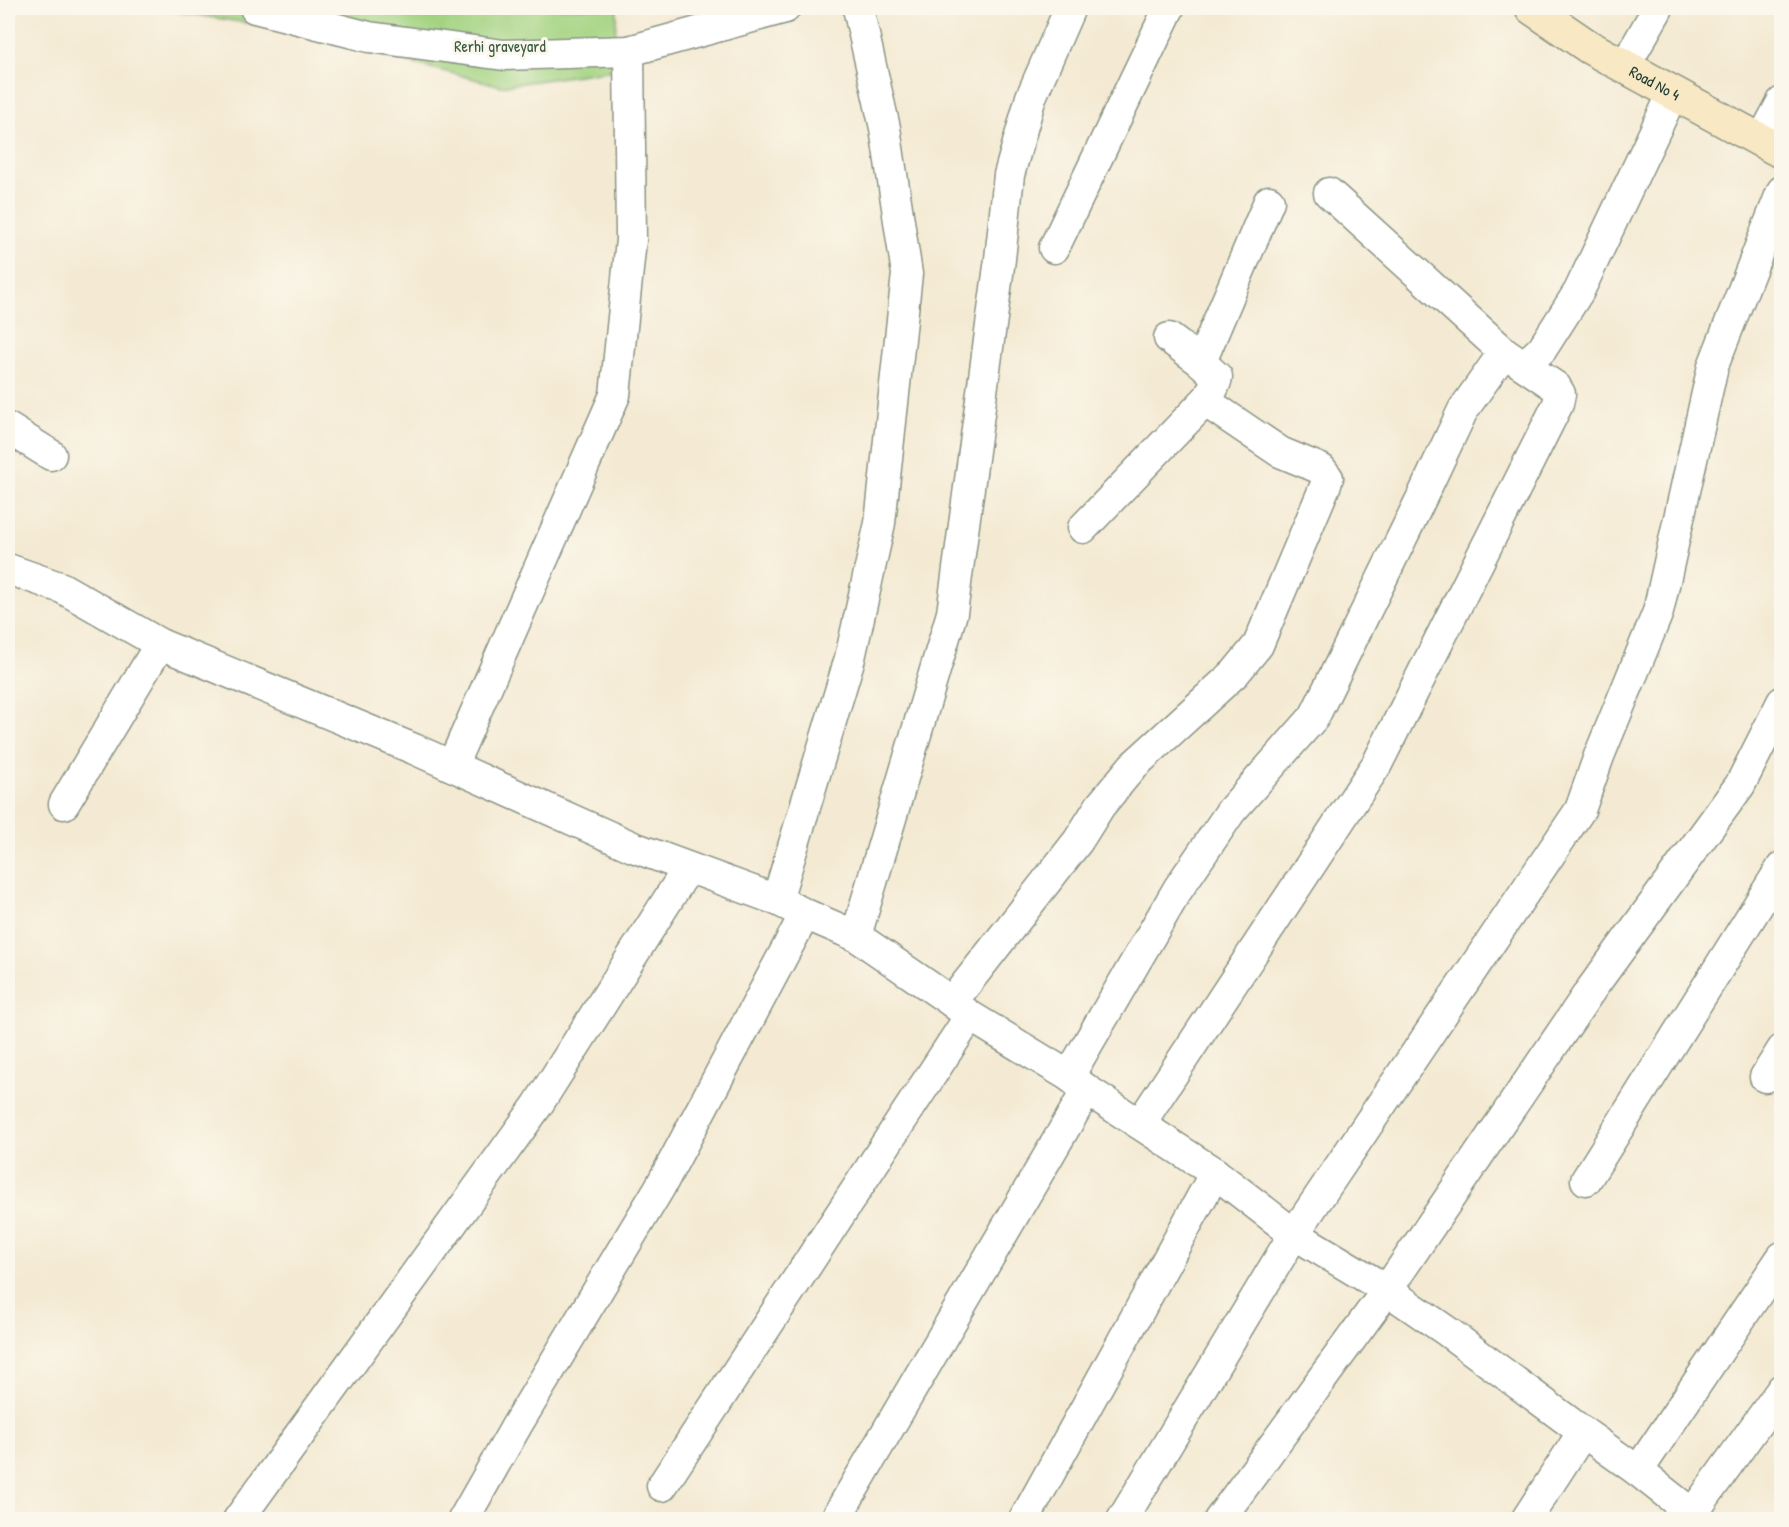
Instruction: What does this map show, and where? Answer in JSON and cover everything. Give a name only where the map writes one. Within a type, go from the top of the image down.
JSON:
[{"type":"street","points":[[255,8],[369,37],[504,55],[629,51],[785,8]]},
{"type":"street","points":[[777,900],[850,658],[880,523],[907,274],[885,128],[858,8]]},
{"type":"street","points":[[856,936],[952,613],[1010,175],[1032,97],[1070,8]]},
{"type":"street","points":[[1054,248],[1168,8]]},
{"type":"street","name":"Road No 4","points":[[1532,8],[1589,47],[1771,146]]},
{"type":"street","points":[[1625,66],[1658,8]]},
{"type":"street","points":[[452,766],[615,395],[631,240],[629,51]]},
{"type":"street","points":[[835,1520],[1078,1083],[1178,889],[1231,811],[1314,717],[1463,410],[1514,358],[1542,349],[1579,291],[1673,93]]},
{"type":"street","points":[[1771,146],[1782,102]]},
{"type":"street","points":[[1122,1520],[1293,1234],[1581,810],[1599,756],[1658,612],[1713,366],[1782,191]]},
{"type":"street","points":[[1140,1124],[1377,764],[1558,404],[1560,394],[1557,387],[1514,358],[1329,193]]},
{"type":"street","points":[[1201,362],[1269,201]]},
{"type":"street","points":[[1083,528],[1209,397],[1217,383],[1217,377],[1201,362],[1169,338]]},
{"type":"street","points":[[662,1486],[961,1009],[1100,806],[1133,766],[1235,673],[1258,645],[1328,478],[1321,469],[1280,452],[1222,414],[1208,402],[1209,397]]},
{"type":"street","points":[[8,428],[51,455]]},
{"type":"street","points":[[8,569],[62,588],[160,644],[414,749],[633,847],[777,900],[856,936],[961,1009],[1215,1173],[1293,1234],[1387,1290],[1448,1332],[1638,1471],[1693,1517],[1782,1389]]},
{"type":"street","points":[[64,804],[160,644]]},
{"type":"street","points":[[1219,1520],[1387,1290],[1592,988],[1740,785],[1782,702]]},
{"type":"street","points":[[1586,1180],[1782,867]]},
{"type":"street","points":[[238,1520],[537,1106],[688,868]]},
{"type":"street","points":[[463,1520],[523,1415],[660,1187],[805,914]]},
{"type":"street","points":[[1765,1077],[1782,1050]]},
{"type":"street","points":[[1024,1520],[1215,1173]]},
{"type":"street","points":[[1638,1471],[1782,1257]]},
{"type":"street","points":[[1526,1520],[1583,1432]]},
{"type":"green space","name":"Rerhi graveyard","points":[[152,8],[617,8],[613,70],[501,86],[272,27]]}]
